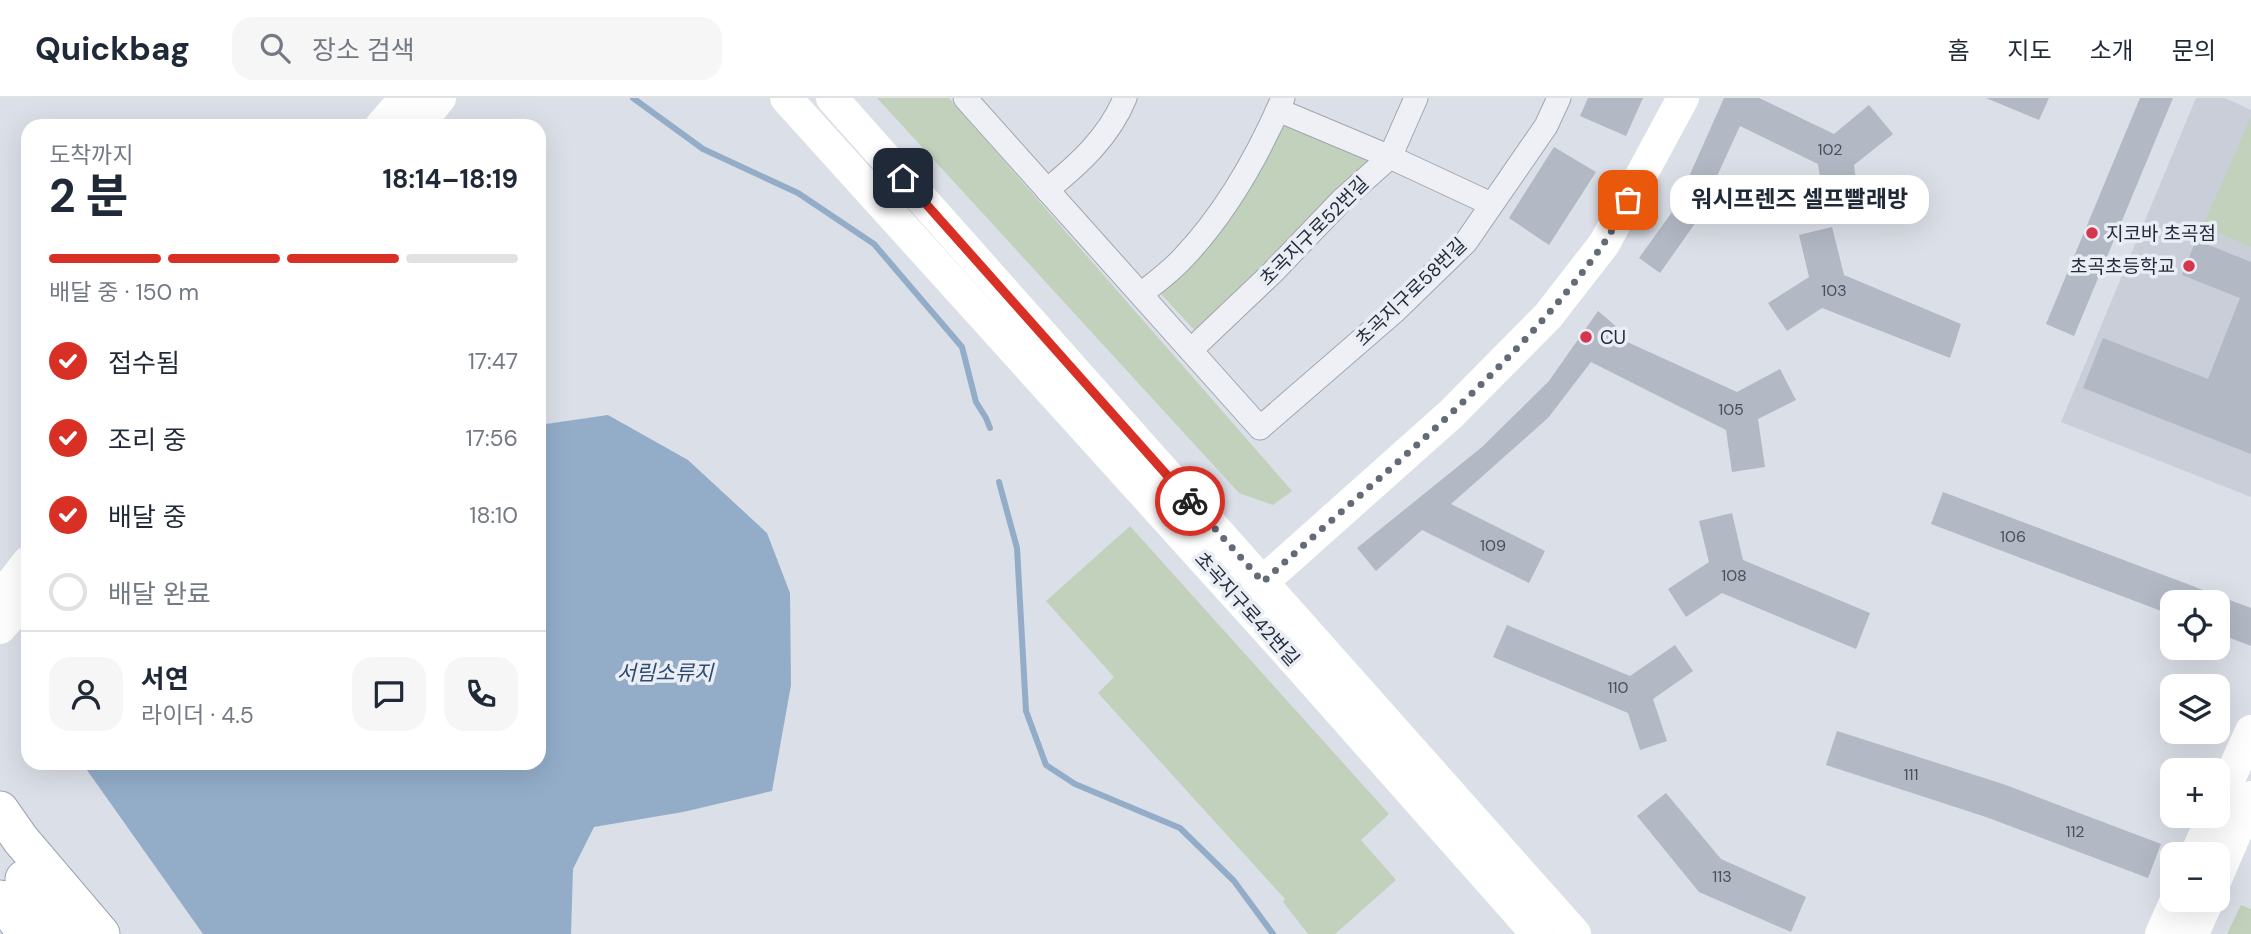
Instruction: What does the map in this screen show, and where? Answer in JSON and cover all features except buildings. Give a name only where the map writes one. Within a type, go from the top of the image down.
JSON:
[{"type":"main road","points":[[0,810],[101,934]]},
{"type":"main road","points":[[0,847],[66,934]]},
{"type":"main road","points":[[0,899],[27,934]]},
{"type":"street","points":[[387,119],[405,98]]},
{"type":"street","points":[[423,119],[440,98]]},
{"type":"street","name":"초곡지구로42번길","points":[[786,98],[1575,934]]},
{"type":"street","name":"초곡지구로42번길","points":[[832,98],[1252,592],[1537,934]]},
{"type":"street","points":[[965,98],[1191,350]]},
{"type":"street","points":[[1047,190],[1091,152],[1119,113],[1125,98]]},
{"type":"street","name":"초곡지구로52번길","points":[[1191,350],[1272,273],[1343,199],[1390,157],[1416,98]]},
{"type":"street","name":"초곡지구로58번길","points":[[1191,350],[1260,428],[1404,302],[1466,242],[1546,126],[1559,98]]},
{"type":"street","points":[[1252,592],[1451,414],[1548,316],[1604,244],[1683,98]]},
{"type":"street","points":[[1141,294],[1180,261],[1212,225],[1245,174],[1280,104],[1492,204]]},
{"type":"street","points":[[0,628],[8,595],[21,574]]},
{"type":"street","points":[[2230,777],[2251,731]]},
{"type":"street","points":[[2230,846],[2251,797]]},
{"type":"street","points":[[2161,934],[2171,912]]},
{"type":"street","points":[[2193,934],[2203,912]]},
{"type":"shaded area","name":"초곡초등학교","points":[[2196,98],[2225,98],[2251,110],[2251,497],[2061,422]]},
{"type":"green space","points":[[877,98],[949,98],[1292,491],[1273,505],[1239,493]]},
{"type":"green space","points":[[2251,117],[2251,247],[2203,226]]},
{"type":"green space","points":[[1281,122],[1370,161],[1199,335],[1161,294],[1185,272]]},
{"type":"green space","points":[[1130,526],[1389,814],[1361,840],[1396,880],[1335,934],[1308,934],[1283,902],[1285,899],[1098,693],[1114,677],[1046,601]]},
{"type":"green space","points":[[2241,905],[2251,909],[2251,934],[2227,934]]},
{"type":"water","name":"서림소류지","points":[[608,415],[688,460],[767,533],[790,593],[791,685],[772,791],[683,812],[594,827],[573,869],[571,934],[203,934],[87,770],[546,770],[546,424]]},
{"type":"waterway","points":[[633,98],[703,149],[798,193],[874,244],[962,347],[976,402],[990,428]]},
{"type":"waterway","points":[[999,482],[1017,548],[1026,711],[1046,765],[1075,784],[1180,828],[1234,881],[1273,934]]},
{"type":"way so far","points":[[1190,501],[1263,582],[1451,414],[1548,316],[1604,244],[1628,200]]},
{"type":"place","name":"워시프렌즈 셀프빨래방","points":[[1628,200]]},
{"type":"place","name":"지코바 초곡점","points":[[2092,233]]},
{"type":"place","name":"초곡초등학교","points":[[2189,266]]},
{"type":"place","name":"CU","points":[[1586,337]]},
{"type":"route","points":[[903,178],[1190,501]]}]
